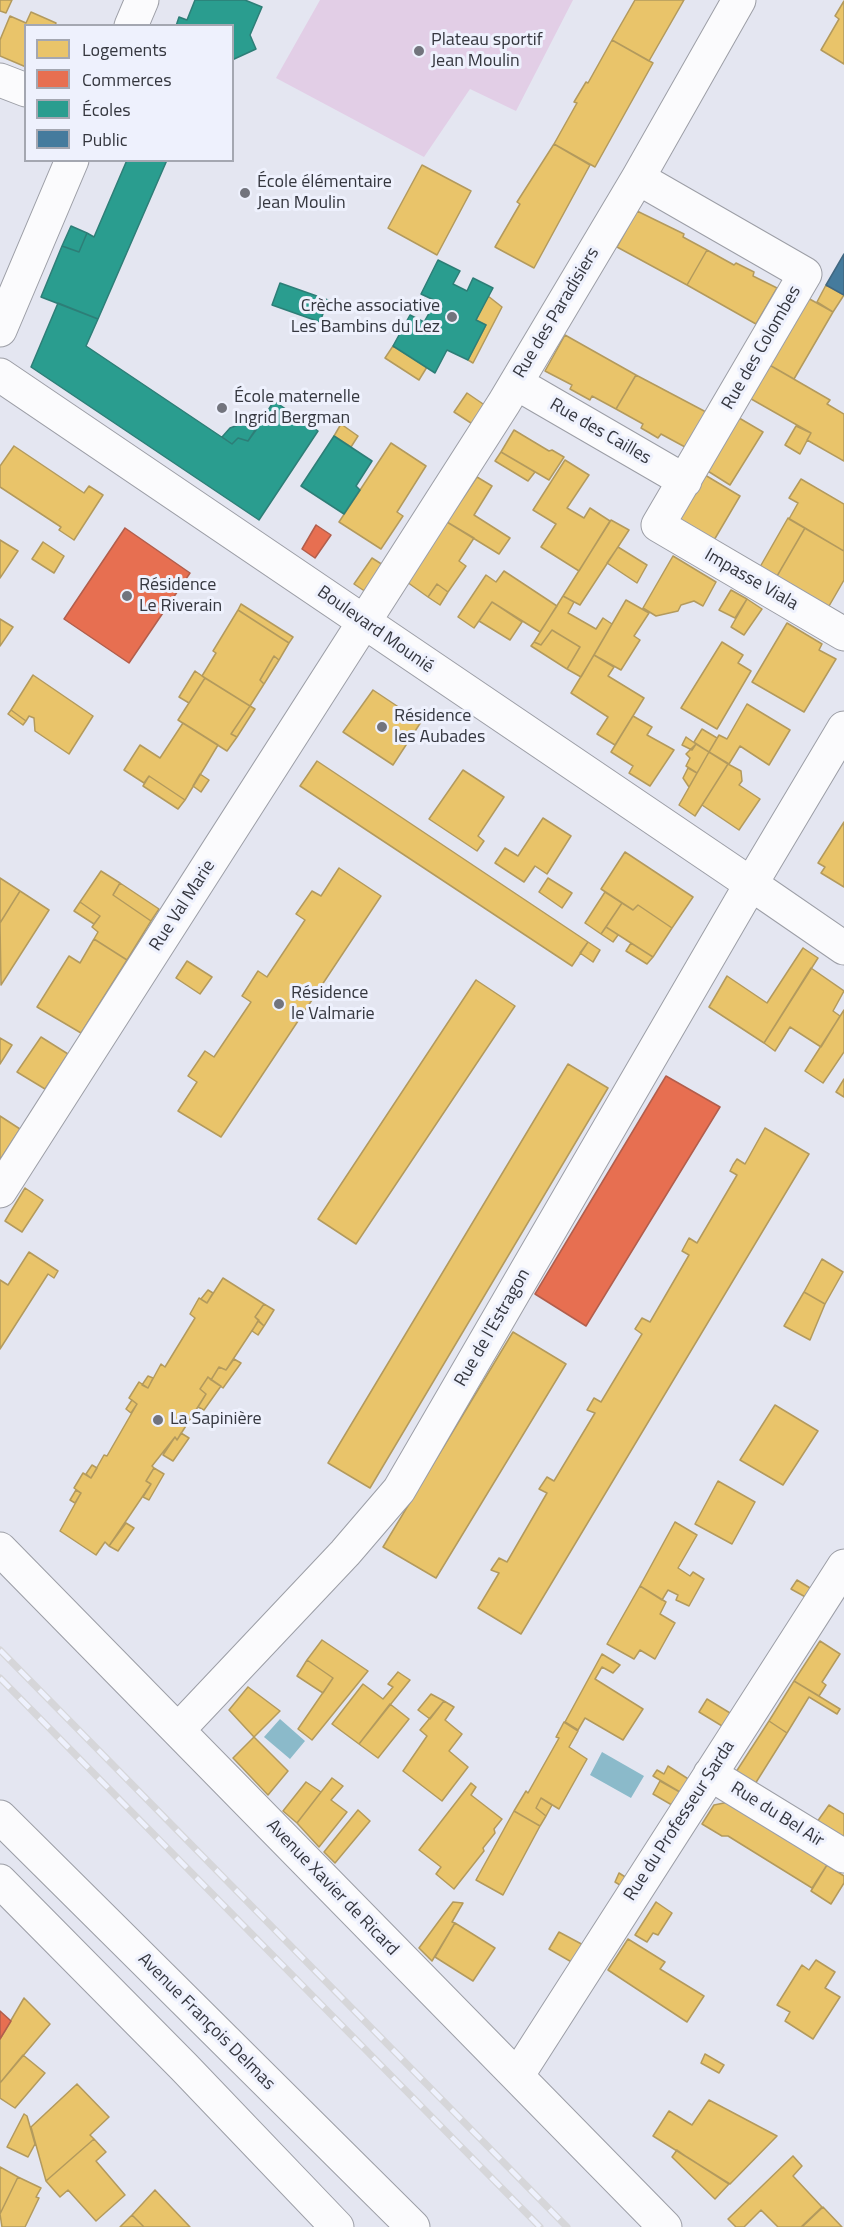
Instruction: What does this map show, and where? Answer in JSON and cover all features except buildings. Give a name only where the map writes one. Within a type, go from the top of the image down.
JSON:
[{"type":"street","points":[[132,24],[142,0]]},
{"type":"street","name":"Rue des Paradisiers","points":[[366,621],[516,383],[638,178],[739,0]]},
{"type":"street","points":[[0,80],[24,89]]},
{"type":"street","points":[[0,330],[71,162]]},
{"type":"street","name":"Rue des Colombes","points":[[638,178],[806,274],[658,525]]},
{"type":"street","name":"Boulevard Mounié","points":[[0,375],[366,621],[390,642],[844,948]]},
{"type":"street","name":"Rue des Cailles","points":[[516,383],[684,481]]},
{"type":"street","name":"Impasse Viala","points":[[658,525],[844,634]]},
{"type":"street","name":"Rue Val Marie","points":[[0,1191],[366,621]]},
{"type":"street","name":"Rue de l'Estragon","points":[[178,1730],[345,1553],[399,1490],[844,728]]},
{"type":"street","name":"Avenue Xavier de Ricard","points":[[0,1549],[665,2227]]},
{"type":"street","name":"Rue du Professeur Sarda","points":[[517,2076],[844,1566]]},
{"type":"street","name":"Rue du Bel Air","points":[[710,1774],[844,1857]]},
{"type":"street","name":"Avenue François Delmas","points":[[0,1817],[413,2227]]},
{"type":"street","points":[[0,1881],[184,2067],[337,2227]]},
{"type":"shaded area","name":"Plateau sportif Jean Moulin","points":[[320,0],[573,0],[516,111],[470,89],[424,157],[276,78]]},
{"type":"water","points":[[280,1719],[305,1741],[290,1759],[264,1737]]},
{"type":"water","points":[[602,1752],[644,1776],[631,1798],[590,1775]]},
{"type":"railway","points":[[0,1650],[567,2227]]},
{"type":"railway","points":[[0,1678],[540,2227]]},
{"type":"place","name":"Plateau sportif Jean Moulin","points":[[419,51]]},
{"type":"place","name":"École élémentaire Jean Moulin","points":[[245,193]]},
{"type":"place","name":"Crèche associative Les Bambins du Lez","points":[[452,317]]},
{"type":"place","name":"École maternelle Ingrid Bergman","points":[[222,408]]},
{"type":"place","name":"Résidence Le Riverain","points":[[127,596]]},
{"type":"place","name":"Résidence les Aubades","points":[[382,727]]},
{"type":"place","name":"Résidence le Valmarie","points":[[279,1004]]},
{"type":"place","name":"La Sapinière","points":[[158,1420]]}]
